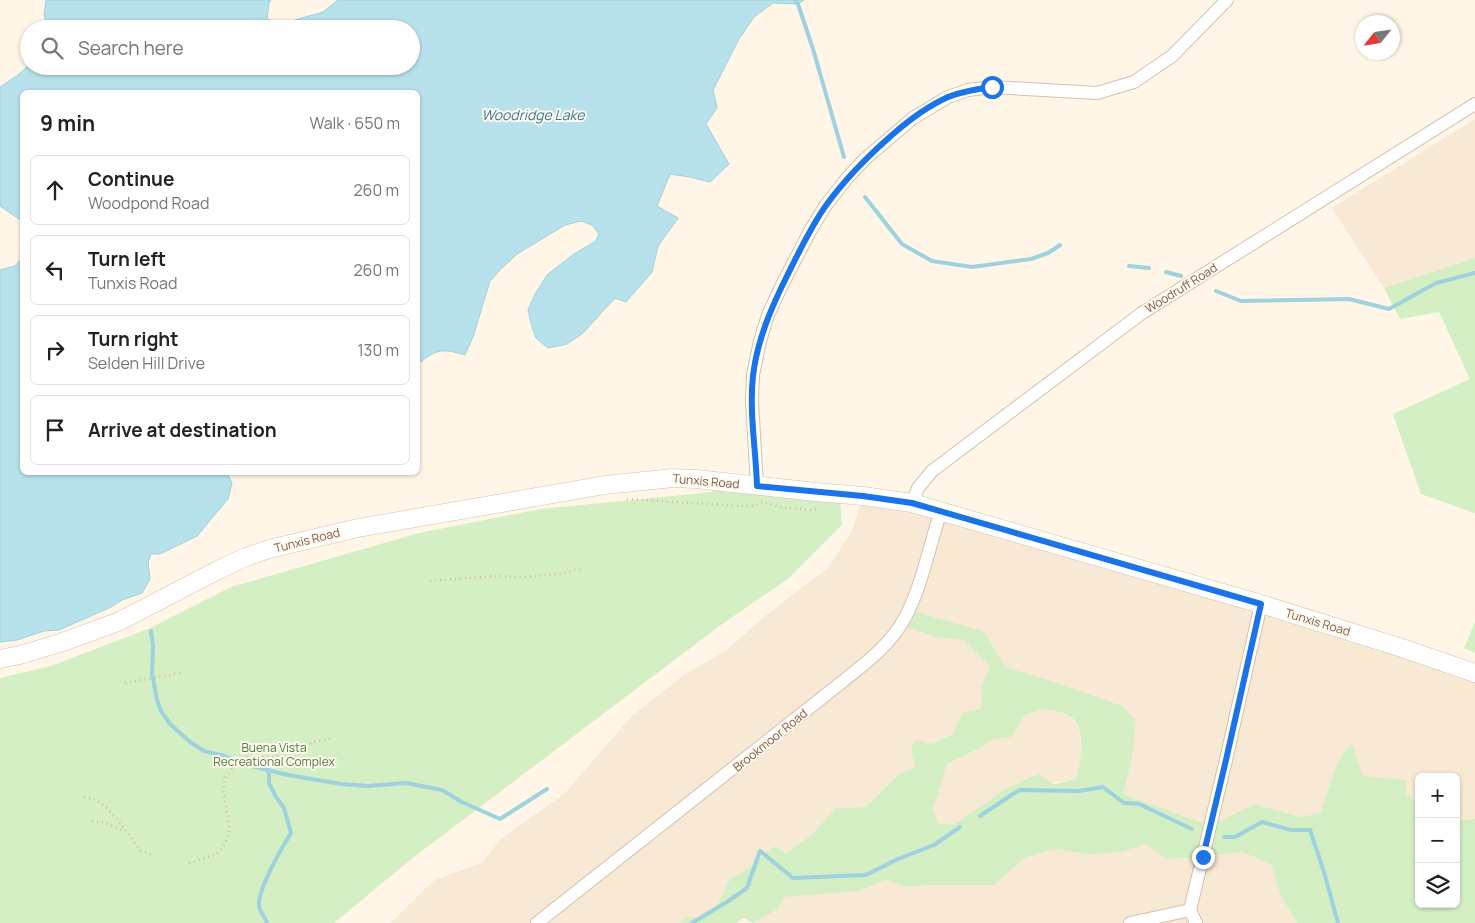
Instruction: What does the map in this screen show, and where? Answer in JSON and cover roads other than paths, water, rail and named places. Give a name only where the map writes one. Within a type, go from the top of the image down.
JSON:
[{"type":"street","points":[[757,486],[752,401],[753,375],[768,315],[810,231],[826,205],[865,159],[913,118],[948,97],[968,90],[992,87],[1097,93],[1134,82],[1172,56],[1227,0]]},
{"type":"street","name":"Woodruff Road","points":[[912,503],[918,488],[932,471],[1142,313],[1475,104]]},
{"type":"street","name":"Tunxis Road","points":[[0,659],[63,642],[120,621],[218,570],[268,549],[353,529],[596,486],[673,478],[863,496],[912,503],[1261,604],[1475,673]]},
{"type":"street","name":"Brookmoor Road","points":[[537,923],[835,688],[886,644],[901,625],[910,608],[941,511]]},
{"type":"street","points":[[1196,923],[1190,910],[1261,604]]},
{"type":"street","points":[[1130,923],[1190,910]]},
{"type":"water","name":"Woodridge Lake","points":[[46,0],[271,0],[267,19],[270,20],[45,20],[44,15]]},
{"type":"water","name":"Woodridge Lake","points":[[338,0],[804,0],[798,4],[773,3],[754,17],[739,39],[713,90],[717,108],[706,124],[729,164],[710,182],[670,174],[657,206],[678,218],[658,246],[652,272],[626,302],[615,298],[582,334],[567,344],[548,348],[536,338],[528,310],[535,294],[547,275],[574,254],[596,241],[599,234],[592,225],[581,221],[565,225],[517,254],[490,281],[473,337],[465,355],[442,351],[432,354],[421,362],[420,90],[20,90],[20,220],[0,206],[0,87],[20,73],[20,75],[420,75],[420,20],[295,20],[323,12]]},
{"type":"water","points":[[20,260],[20,475],[228,475],[232,483],[228,499],[197,536],[160,554],[151,554],[148,562],[150,579],[142,593],[122,600],[111,607],[59,630],[44,631],[17,640],[0,642],[0,270],[15,266]]},
{"type":"waterway","points":[[795,0],[813,49],[844,157]]},
{"type":"waterway","points":[[865,197],[902,244],[932,261],[972,267],[1031,259],[1048,253],[1060,245]]},
{"type":"waterway","points":[[1129,266],[1149,268]]},
{"type":"waterway","points":[[1166,272],[1181,276]]},
{"type":"waterway","points":[[1216,291],[1241,301],[1349,299],[1389,309],[1436,283],[1475,273]]},
{"type":"waterway","points":[[151,631],[153,646],[152,673],[161,711],[170,724],[190,742],[204,751],[225,756],[247,765],[288,775],[341,784],[368,786],[406,783],[442,790],[462,802],[500,819],[547,789]]},
{"type":"waterway","points":[[267,923],[259,907],[262,889],[271,868],[291,833],[284,808],[269,783],[269,770]]},
{"type":"waterway","points":[[980,816],[1020,790],[1079,791],[1103,787],[1124,803],[1139,804],[1192,829]]},
{"type":"waterway","points":[[1224,837],[1235,837],[1262,822],[1291,830],[1310,830],[1338,923]]},
{"type":"waterway","points":[[692,923],[747,888],[760,851],[793,878],[866,875],[898,859],[934,845],[960,827]]},
{"type":"park label","name":"Buena Vista Recreational Complex","points":[[274,754]]}]
